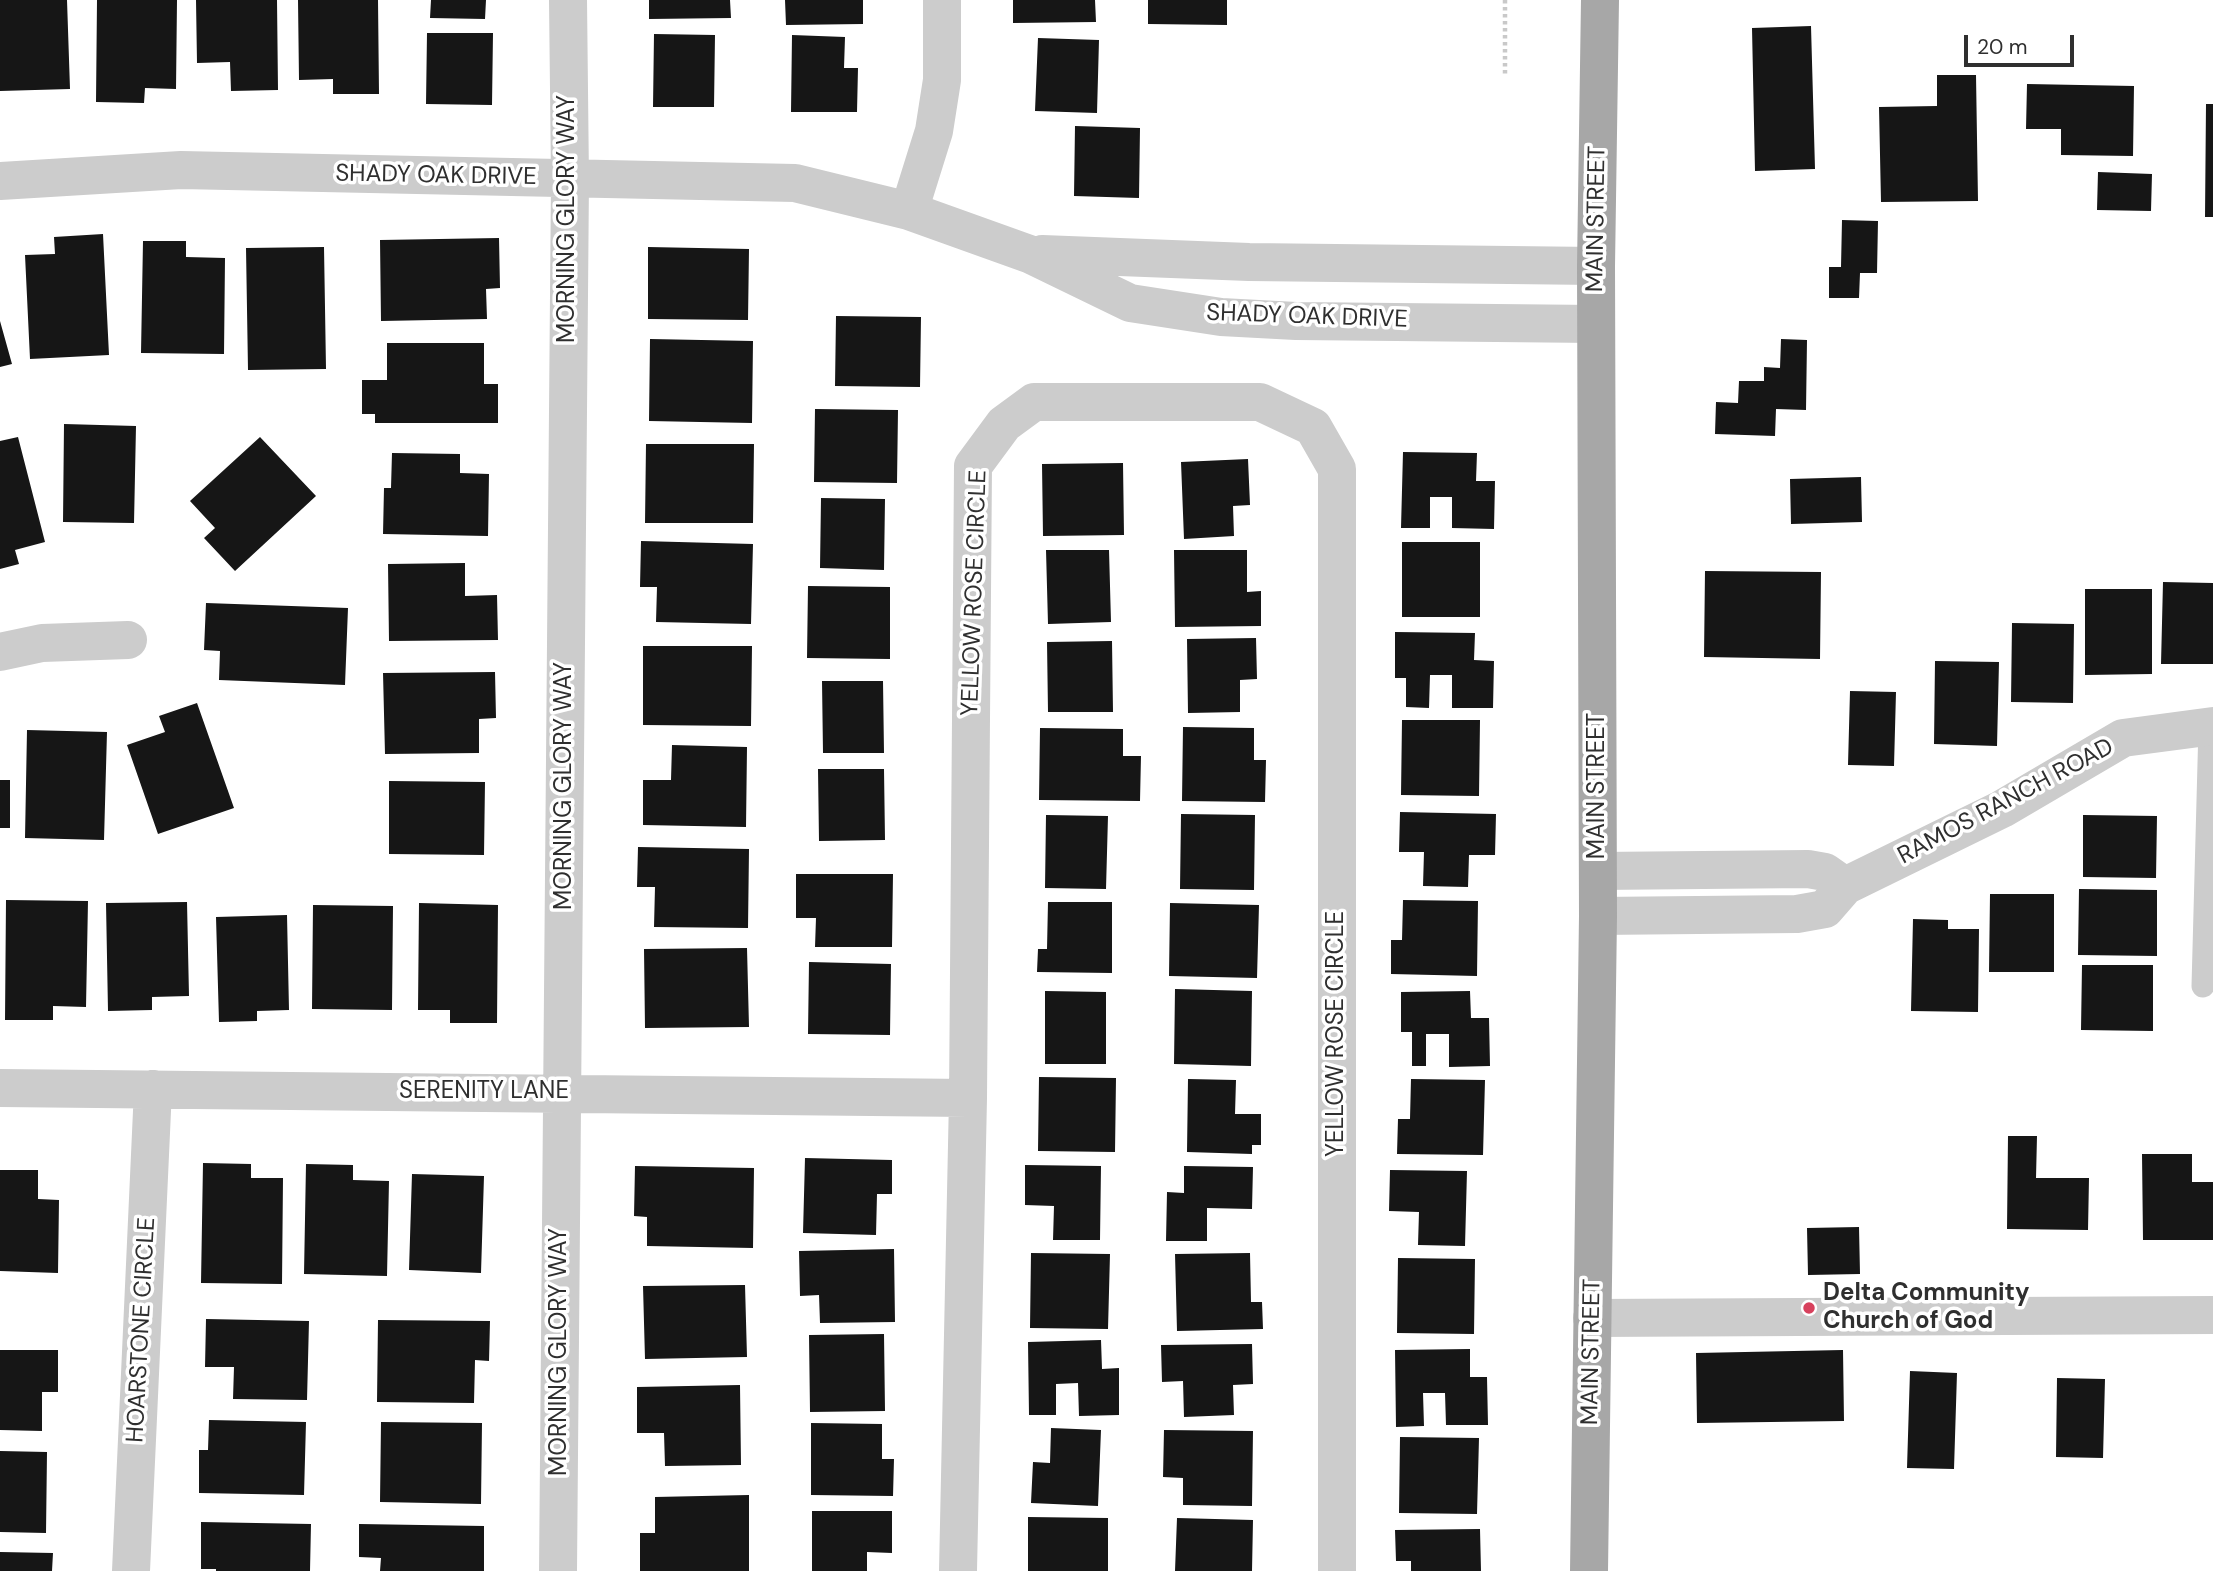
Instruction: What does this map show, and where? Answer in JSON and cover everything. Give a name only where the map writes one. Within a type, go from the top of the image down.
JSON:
[{"type":"main road","name":"MAIN STREET","points":[[1589,1571],[1598,916],[1596,266],[1600,0]]},
{"type":"street","name":"MORNING GLORY WAY","points":[[558,1571],[569,178],[568,0]]},
{"type":"street","points":[[909,211],[934,131],[940,92],[942,0]]},
{"type":"street","name":"SHADY OAK DRIVE","points":[[0,181],[181,170],[795,183],[909,211],[1029,254],[1130,303],[1221,317],[1296,321],[1596,324]]},
{"type":"street","name":"SHADY OAK DRIVE","points":[[1029,254],[1263,262],[1596,266]]},
{"type":"street","name":"YELLOW ROSE CIRCLE","points":[[958,1571],[968,1098],[973,466],[1004,424],[1034,402],[1259,402],[1312,427],[1337,469],[1337,1571]]},
{"type":"street","points":[[0,652],[41,643],[128,640]]},
{"type":"street","name":"RAMOS RANCH ROAD","points":[[1598,916],[1797,914],[1825,909],[1845,886],[2002,809],[2123,738],[2211,726]]},
{"type":"street","points":[[1598,871],[1808,869],[1825,872],[1845,886]]},
{"type":"street","name":"SERENITY LANE","points":[[0,1088],[968,1098]]},
{"type":"street","name":"HOARSTONE CIRCLE","points":[[131,1571],[153,1089]]},
{"type":"street","points":[[1592,1318],[2213,1315]]},
{"type":"lane","points":[[2203,986],[2211,726]]},
{"type":"path","points":[[1505,0],[1505,76]]},
{"type":"building","points":[[0,0],[67,0],[70,89],[0,91]]},
{"type":"building","points":[[97,0],[177,0],[176,89],[145,88],[144,103],[96,102]]},
{"type":"building","points":[[196,0],[277,0],[278,90],[231,91],[230,62],[197,63]]},
{"type":"building","points":[[298,0],[378,0],[379,94],[333,94],[333,79],[299,80]]},
{"type":"building","points":[[431,0],[486,0],[485,19],[430,18]]},
{"type":"building","points":[[649,0],[730,0],[731,18],[649,19]]},
{"type":"building","points":[[785,0],[863,0],[863,24],[786,25]]},
{"type":"building","points":[[1013,0],[1095,0],[1096,22],[1013,23]]},
{"type":"building","points":[[1148,0],[1227,0],[1227,25],[1148,24]]},
{"type":"building","points":[[1811,26],[1815,169],[1755,171],[1752,28]]},
{"type":"building","points":[[427,33],[493,33],[492,105],[426,104]]},
{"type":"building","points":[[654,34],[715,35],[714,107],[653,107]]},
{"type":"building","points":[[792,35],[845,37],[844,68],[858,68],[857,112],[791,112]]},
{"type":"building","points":[[1038,38],[1099,40],[1097,113],[1035,111]]},
{"type":"building","points":[[1937,75],[1976,75],[1978,201],[1881,202],[1879,107],[1937,106]]},
{"type":"building","points":[[2027,84],[2134,86],[2133,156],[2061,155],[2061,129],[2026,129]]},
{"type":"building","points":[[2206,104],[2213,104],[2213,217],[2205,217]]},
{"type":"building","points":[[1075,126],[1140,128],[1139,198],[1074,196]]},
{"type":"building","points":[[2098,172],[2152,174],[2151,211],[2097,210]]},
{"type":"building","points":[[1842,220],[1878,221],[1877,273],[1860,273],[1859,298],[1829,298],[1829,267],[1841,267]]},
{"type":"building","points":[[103,234],[109,355],[30,359],[25,255],[55,254],[54,237]]},
{"type":"building","points":[[499,238],[500,288],[486,289],[487,319],[381,321],[380,240]]},
{"type":"building","points":[[143,241],[186,241],[186,257],[225,258],[224,354],[141,353]]},
{"type":"building","points":[[324,247],[326,369],[248,370],[246,248]]},
{"type":"building","points":[[648,247],[749,249],[748,320],[648,319]]},
{"type":"building","points":[[836,316],[921,317],[920,387],[835,386]]},
{"type":"building","points":[[0,321],[12,364],[0,367]]},
{"type":"building","points":[[650,339],[753,341],[752,423],[649,421]]},
{"type":"building","points":[[1781,339],[1807,340],[1806,410],[1776,409],[1775,436],[1715,434],[1716,402],[1738,403],[1739,381],[1764,381],[1764,367],[1780,368]]},
{"type":"building","points":[[387,343],[484,343],[484,384],[498,384],[498,423],[375,423],[375,414],[362,414],[362,380],[387,380]]},
{"type":"building","points":[[815,409],[898,410],[897,483],[814,482]]},
{"type":"building","points":[[64,424],[136,426],[134,523],[63,522]]},
{"type":"building","points":[[18,437],[45,542],[15,550],[19,564],[0,569],[0,441]]},
{"type":"building","points":[[260,437],[316,496],[235,571],[204,538],[215,528],[190,501]]},
{"type":"building","points":[[646,444],[754,444],[753,523],[645,523]]},
{"type":"building","points":[[1403,452],[1477,453],[1476,481],[1495,481],[1494,529],[1452,528],[1452,497],[1430,497],[1430,528],[1401,528]]},
{"type":"building","points":[[392,453],[460,454],[460,473],[489,474],[488,536],[383,534],[384,488],[391,488]]},
{"type":"building","points":[[1248,459],[1250,505],[1233,506],[1234,536],[1184,539],[1181,462]]},
{"type":"building","points":[[1123,463],[1124,535],[1043,536],[1042,464]]},
{"type":"building","points":[[1861,477],[1862,522],[1791,524],[1790,479]]},
{"type":"building","points":[[821,498],[885,499],[884,570],[820,568]]},
{"type":"building","points":[[641,541],[753,544],[751,624],[656,622],[657,587],[640,587]]},
{"type":"building","points":[[1402,542],[1480,542],[1480,617],[1402,617]]},
{"type":"building","points":[[1046,550],[1109,550],[1111,622],[1048,624]]},
{"type":"building","points":[[1174,550],[1247,550],[1247,592],[1261,591],[1261,626],[1175,627]]},
{"type":"building","points":[[465,563],[465,596],[497,595],[498,640],[389,641],[388,564]]},
{"type":"building","points":[[1705,571],[1821,572],[1820,659],[1704,657]]},
{"type":"building","points":[[2163,582],[2213,583],[2213,664],[2161,664]]},
{"type":"building","points":[[808,586],[890,587],[890,659],[807,658]]},
{"type":"building","points":[[2085,589],[2152,589],[2152,674],[2085,675]]},
{"type":"building","points":[[206,603],[348,608],[345,685],[219,680],[220,651],[204,650]]},
{"type":"building","points":[[2012,623],[2074,624],[2073,703],[2011,702]]},
{"type":"building","points":[[1395,632],[1475,633],[1474,660],[1494,661],[1493,708],[1452,708],[1452,675],[1430,675],[1429,708],[1406,707],[1406,678],[1395,678]]},
{"type":"building","points":[[1256,638],[1257,679],[1240,680],[1240,712],[1188,713],[1187,639]]},
{"type":"building","points":[[1112,641],[1113,712],[1048,712],[1047,642]]},
{"type":"building","points":[[643,646],[752,646],[751,726],[643,725]]},
{"type":"building","points":[[1935,661],[1999,662],[1997,746],[1934,744]]},
{"type":"building","points":[[495,672],[496,718],[479,719],[479,753],[385,754],[383,673]]},
{"type":"building","points":[[822,681],[883,681],[884,753],[823,753]]},
{"type":"building","points":[[1850,691],[1896,692],[1894,766],[1848,765]]},
{"type":"building","points":[[197,703],[234,808],[158,834],[127,745],[165,732],[159,716]]},
{"type":"building","points":[[1402,720],[1480,720],[1479,796],[1401,795]]},
{"type":"building","points":[[1183,727],[1254,728],[1254,760],[1266,760],[1265,802],[1182,801]]},
{"type":"building","points":[[1040,728],[1123,729],[1123,756],[1141,756],[1140,801],[1039,800]]},
{"type":"building","points":[[27,730],[107,732],[104,840],[25,838]]},
{"type":"building","points":[[672,745],[747,747],[746,827],[643,825],[643,780],[671,780]]},
{"type":"building","points":[[818,769],[884,769],[885,840],[819,841]]},
{"type":"building","points":[[0,780],[10,780],[10,828],[0,828]]},
{"type":"building","points":[[389,781],[485,782],[484,855],[389,854]]},
{"type":"building","points":[[1400,812],[1496,814],[1495,855],[1469,855],[1468,887],[1423,886],[1424,852],[1399,852]]},
{"type":"building","points":[[1181,814],[1255,815],[1254,890],[1180,889]]},
{"type":"building","points":[[1046,815],[1108,816],[1106,889],[1045,888]]},
{"type":"building","points":[[2083,815],[2157,816],[2156,878],[2083,877]]},
{"type":"building","points":[[638,847],[749,849],[748,928],[654,927],[655,887],[637,887]]},
{"type":"building","points":[[796,874],[893,874],[892,947],[815,947],[816,918],[796,918]]},
{"type":"building","points":[[2079,889],[2157,890],[2157,956],[2078,955]]},
{"type":"building","points":[[1990,894],[2054,894],[2054,972],[1989,972]]},
{"type":"building","points":[[6,900],[88,901],[86,1007],[53,1006],[53,1020],[5,1020]]},
{"type":"building","points":[[1403,900],[1478,901],[1477,976],[1391,974],[1391,940],[1402,940]]},
{"type":"building","points":[[187,902],[189,996],[152,997],[152,1010],[108,1011],[106,903]]},
{"type":"building","points":[[1048,902],[1112,902],[1112,973],[1037,972],[1038,949],[1047,949]]},
{"type":"building","points":[[419,903],[498,905],[497,1023],[450,1023],[450,1010],[418,1010]]},
{"type":"building","points":[[1170,903],[1259,905],[1257,978],[1169,976]]},
{"type":"building","points":[[313,905],[393,906],[392,1010],[312,1009]]},
{"type":"building","points":[[287,915],[289,1010],[257,1011],[257,1021],[219,1022],[216,917]]},
{"type":"building","points":[[1913,919],[1948,920],[1948,929],[1979,929],[1978,1012],[1911,1011]]},
{"type":"building","points":[[747,948],[749,1027],[645,1028],[644,949]]},
{"type":"building","points":[[809,962],[891,964],[890,1035],[808,1034]]},
{"type":"building","points":[[2082,965],[2153,965],[2153,1031],[2081,1030]]},
{"type":"building","points":[[1175,989],[1252,991],[1251,1066],[1174,1064]]},
{"type":"building","points":[[1045,991],[1106,992],[1106,1064],[1045,1064]]},
{"type":"building","points":[[1470,991],[1471,1018],[1489,1018],[1490,1066],[1449,1067],[1449,1034],[1426,1034],[1426,1066],[1412,1066],[1412,1032],[1401,1032],[1401,992]]},
{"type":"building","points":[[1039,1077],[1116,1078],[1115,1152],[1038,1151]]},
{"type":"building","points":[[1188,1079],[1236,1080],[1235,1114],[1261,1114],[1261,1145],[1252,1145],[1252,1154],[1187,1152]]},
{"type":"building","points":[[1411,1079],[1485,1080],[1483,1155],[1397,1154],[1398,1119],[1410,1119]]},
{"type":"building","points":[[2008,1136],[2037,1136],[2036,1178],[2089,1178],[2088,1230],[2007,1229]]},
{"type":"building","points":[[2142,1154],[2192,1154],[2192,1182],[2213,1182],[2213,1240],[2143,1240]]},
{"type":"building","points":[[805,1158],[892,1160],[892,1194],[877,1194],[876,1235],[803,1233]]},
{"type":"building","points":[[203,1163],[251,1164],[251,1178],[283,1178],[282,1284],[201,1283]]},
{"type":"building","points":[[306,1164],[353,1165],[353,1180],[389,1181],[387,1276],[304,1274]]},
{"type":"building","points":[[1025,1165],[1101,1166],[1100,1240],[1053,1240],[1054,1206],[1025,1205]]},
{"type":"building","points":[[635,1166],[754,1168],[753,1248],[647,1246],[647,1217],[634,1216]]},
{"type":"building","points":[[1184,1166],[1253,1167],[1252,1209],[1207,1208],[1207,1241],[1166,1241],[1167,1192],[1184,1193]]},
{"type":"building","points":[[0,1170],[38,1170],[38,1199],[59,1200],[58,1273],[0,1271]]},
{"type":"building","points":[[1390,1170],[1467,1171],[1465,1246],[1418,1245],[1419,1212],[1389,1211]]},
{"type":"building","points":[[412,1174],[484,1176],[481,1273],[409,1270]]},
{"type":"building","points":[[1859,1227],[1860,1274],[1808,1275],[1807,1228]]},
{"type":"building","points":[[894,1249],[895,1322],[820,1323],[819,1295],[800,1296],[799,1251]]},
{"type":"building","points":[[1031,1253],[1110,1254],[1108,1329],[1030,1328]]},
{"type":"building","points":[[1250,1253],[1251,1302],[1262,1302],[1263,1329],[1177,1331],[1175,1254]]},
{"type":"building","points":[[1398,1258],[1475,1259],[1474,1334],[1397,1333]]},
{"type":"building","points":[[745,1285],[747,1357],[645,1359],[643,1286]]},
{"type":"building","points":[[206,1319],[309,1321],[307,1400],[233,1399],[234,1367],[205,1367]]},
{"type":"building","points":[[378,1320],[490,1321],[489,1361],[475,1360],[474,1403],[377,1402]]},
{"type":"building","points":[[884,1334],[885,1411],[810,1412],[809,1335]]},
{"type":"building","points":[[1101,1340],[1102,1369],[1119,1368],[1119,1415],[1079,1416],[1078,1383],[1056,1384],[1056,1415],[1029,1415],[1028,1342]]},
{"type":"building","points":[[1252,1344],[1253,1384],[1233,1385],[1234,1415],[1184,1417],[1183,1381],[1162,1382],[1161,1345]]},
{"type":"building","points":[[1470,1349],[1470,1377],[1487,1377],[1488,1425],[1446,1425],[1445,1393],[1423,1393],[1424,1426],[1396,1427],[1395,1350]]},
{"type":"building","points":[[0,1350],[58,1350],[58,1392],[42,1392],[42,1431],[0,1430]]},
{"type":"building","points":[[1843,1350],[1844,1421],[1697,1423],[1696,1353]]},
{"type":"building","points":[[1910,1371],[1957,1373],[1954,1469],[1907,1468]]},
{"type":"building","points":[[2057,1378],[2105,1379],[2103,1458],[2056,1457]]},
{"type":"building","points":[[740,1385],[741,1465],[665,1466],[664,1433],[637,1433],[637,1387]]},
{"type":"building","points":[[209,1420],[306,1422],[304,1495],[199,1493],[199,1450],[208,1450]]},
{"type":"building","points":[[381,1422],[482,1423],[481,1504],[380,1502]]},
{"type":"building","points":[[811,1423],[882,1424],[882,1459],[894,1459],[893,1496],[811,1495]]},
{"type":"building","points":[[1051,1428],[1101,1430],[1098,1506],[1031,1503],[1033,1462],[1050,1463]]},
{"type":"building","points":[[1164,1430],[1253,1431],[1252,1506],[1183,1505],[1183,1478],[1163,1477]]},
{"type":"building","points":[[1400,1437],[1479,1438],[1477,1514],[1399,1513]]},
{"type":"building","points":[[0,1451],[47,1452],[46,1533],[0,1532]]},
{"type":"building","points":[[749,1495],[749,1571],[640,1571],[640,1533],[655,1533],[655,1497]]},
{"type":"building","points":[[812,1511],[892,1511],[892,1553],[867,1552],[867,1571],[812,1571]]},
{"type":"building","points":[[1028,1517],[1108,1518],[1108,1571],[1028,1571]]},
{"type":"building","points":[[1177,1518],[1253,1520],[1252,1571],[1175,1571]]},
{"type":"building","points":[[201,1522],[311,1524],[310,1571],[201,1569]]},
{"type":"building","points":[[359,1524],[484,1526],[484,1571],[380,1571],[381,1558],[359,1557]]},
{"type":"building","points":[[1480,1529],[1481,1571],[1411,1571],[1411,1561],[1396,1561],[1395,1530]]},
{"type":"building","points":[[0,1552],[53,1553],[52,1571],[0,1571]]},
{"type":"place","name":"Delta Community Church of God","points":[[1809,1308]]}]
